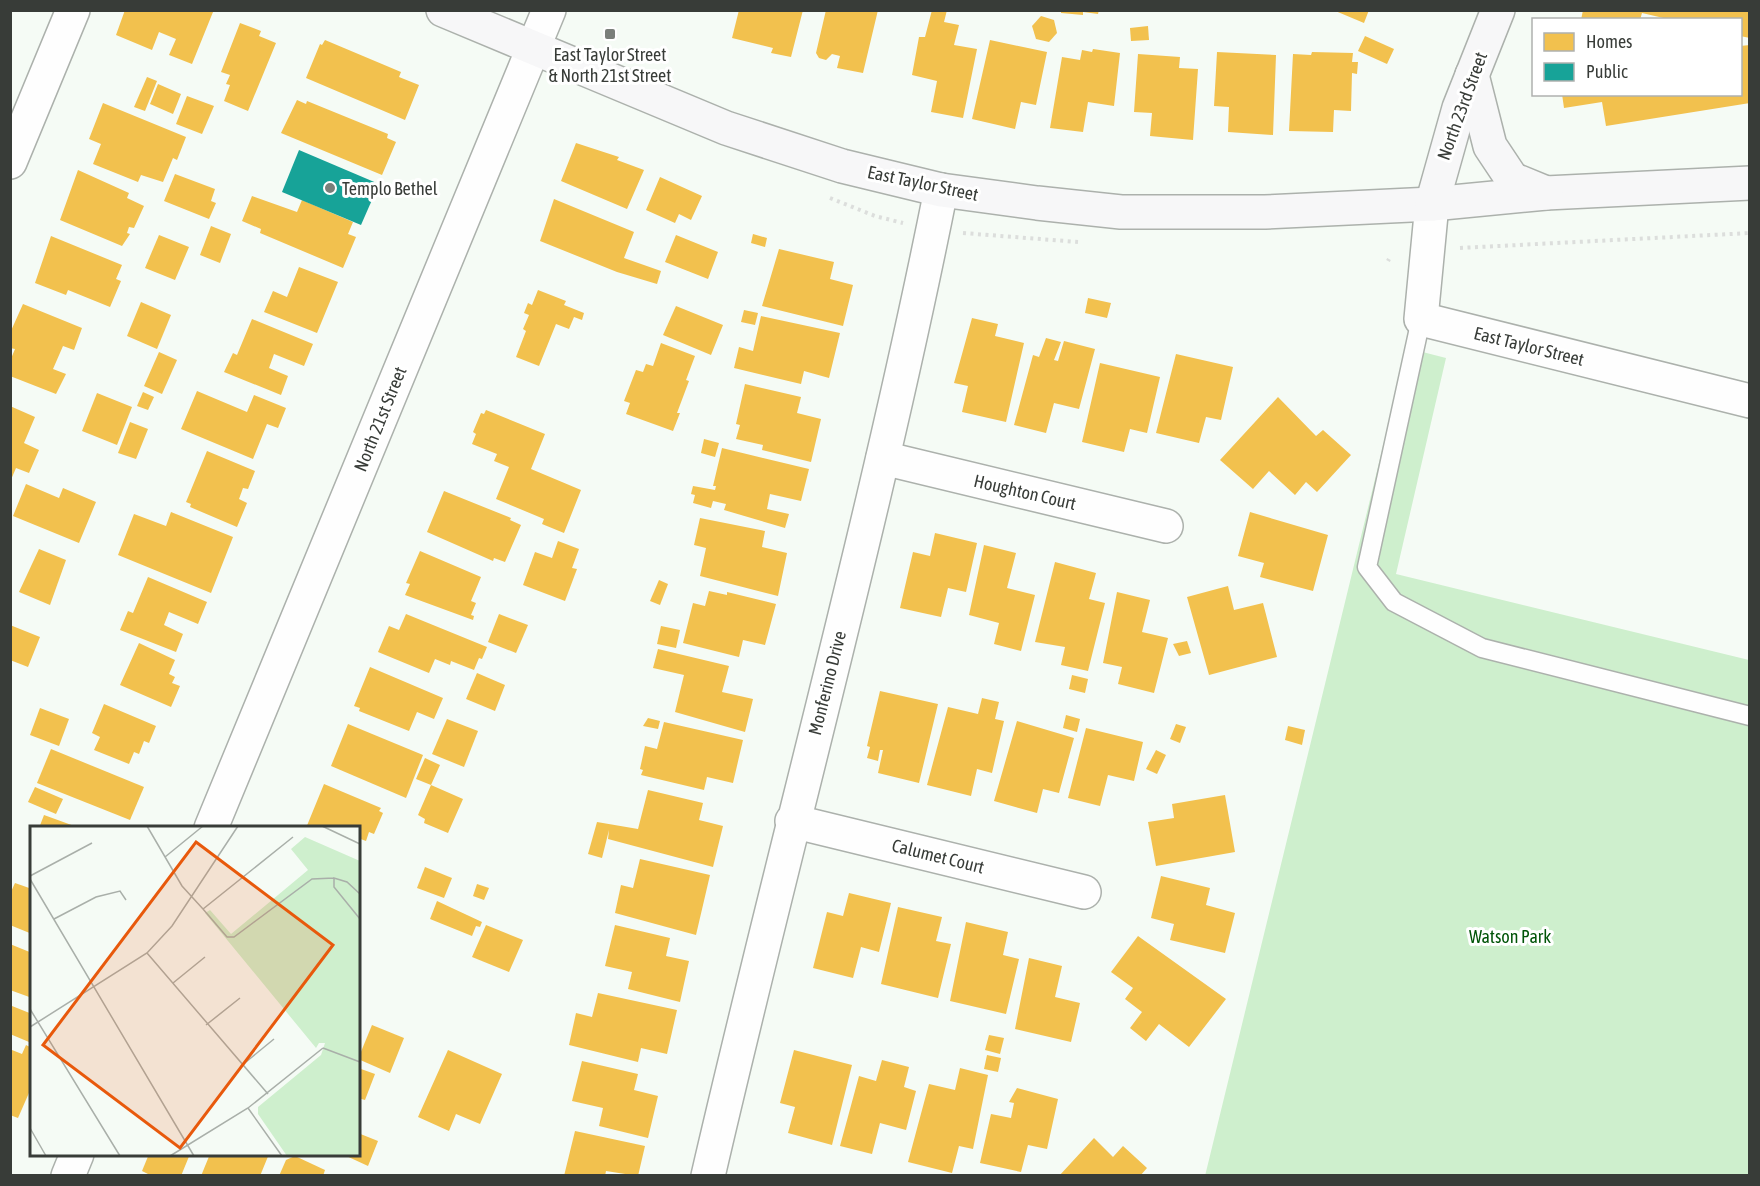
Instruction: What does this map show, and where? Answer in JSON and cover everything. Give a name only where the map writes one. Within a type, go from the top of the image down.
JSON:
[{"type":"main road","name":"East Taylor Street","points":[[443,10],[726,128],[842,166],[941,190],[1121,212],[1254,212],[1431,204],[1546,193],[1749,183]]},
{"type":"main road","name":"North 23rd Street","points":[[1431,204],[1448,141],[1498,10]]},
{"type":"main road","points":[[1472,75],[1490,146],[1512,180],[1546,193]]},
{"type":"street","points":[[10,162],[73,10]]},
{"type":"street","name":"North 21st Street","points":[[213,826],[549,10]]},
{"type":"street","name":"Monferino Drive","points":[[708,1176],[792,820],[884,459],[941,190]]},
{"type":"street","points":[[1421,319],[1431,204]]},
{"type":"street","name":"East Taylor Street","points":[[1421,319],[1749,401]]},
{"type":"street","name":"Houghton Court","points":[[884,459],[1166,526]]},
{"type":"street","name":"Calumet Court","points":[[792,820],[1084,892]]},
{"type":"street","points":[[68,1176],[77,1156]]},
{"type":"lane","points":[[1421,319],[1367,567],[1394,602],[1482,648],[1749,716]]},
{"type":"path","points":[[1428,243],[1468,249],[1749,233]]},
{"type":"green space","name":"Watson Park","points":[[1407,348],[1446,358],[1396,574],[1749,660],[1749,1175],[1205,1176]]},
{"type":"building: Homes","points":[[125,10],[210,10],[213,12],[192,64],[169,55],[176,39],[159,32],[152,50],[116,35]]},
{"type":"building: Homes","points":[[739,10],[803,10],[791,57],[771,53],[773,48],[732,38]]},
{"type":"building: Homes","points":[[826,10],[878,10],[863,73],[837,68],[840,56],[832,54],[826,60],[819,58],[816,53]]},
{"type":"building: Homes","points":[[932,10],[947,10],[944,22],[959,25],[954,45],[977,49],[963,118],[931,112],[937,81],[912,75],[919,37],[925,37]]},
{"type":"building: Homes","points":[[1061,10],[1099,10],[1098,14],[1083,12],[1083,15],[1061,13]]},
{"type":"building: Homes","points":[[1333,10],[1369,10],[1364,23]]},
{"type":"building: Homes","points":[[1583,10],[1750,10],[1750,38],[1742,36],[1742,18],[1663,18],[1642,13],[1641,18],[1581,18]]},
{"type":"building: Homes","points":[[1041,16],[1054,20],[1057,33],[1049,42],[1036,39],[1032,26]]},
{"type":"building: Homes","points":[[240,23],[261,31],[259,36],[276,43],[248,111],[224,101],[230,85],[226,84],[230,75],[221,72]]},
{"type":"building: Homes","points":[[1148,26],[1149,40],[1131,41],[1130,28]]},
{"type":"building: Homes","points":[[1365,36],[1394,49],[1387,64],[1358,51]]},
{"type":"building: Homes","points":[[325,40],[401,72],[399,77],[419,85],[405,120],[306,78],[320,44],[322,45]]},
{"type":"building: Homes","points":[[990,40],[1047,52],[1036,105],[1021,102],[1015,129],[972,119]]},
{"type":"building: Homes","points":[[1750,45],[1750,103],[1606,126],[1602,102],[1564,108],[1562,96],[1742,96],[1742,46]]},
{"type":"building: Homes","points":[[1093,49],[1120,53],[1114,106],[1088,102],[1083,132],[1050,128],[1062,57],[1080,60],[1082,50],[1092,52]]},
{"type":"building: Homes","points":[[1217,52],[1276,55],[1273,135],[1228,132],[1229,107],[1214,106]]},
{"type":"building: Homes","points":[[1312,52],[1353,53],[1352,62],[1358,62],[1357,74],[1352,73],[1351,111],[1334,110],[1333,132],[1289,131],[1293,54],[1311,55]]},
{"type":"building: Homes","points":[[1138,54],[1180,57],[1179,68],[1198,69],[1193,140],[1150,136],[1152,113],[1134,112]]},
{"type":"building: Homes","points":[[147,77],[157,81],[145,111],[134,107]]},
{"type":"building: Homes","points":[[158,84],[181,94],[173,114],[150,104]]},
{"type":"building: Homes","points":[[187,96],[214,106],[202,134],[176,124]]},
{"type":"building: Homes","points":[[297,100],[306,104],[307,101],[388,134],[387,138],[396,142],[382,175],[281,133]]},
{"type":"building: Homes","points":[[103,103],[186,137],[177,160],[173,158],[163,182],[141,175],[138,182],[93,164],[101,144],[89,139]]},
{"type":"building: Homes","points":[[576,143],[619,157],[617,160],[644,170],[627,209],[561,181]]},
{"type":"building: Homes","points":[[78,170],[129,193],[127,198],[144,206],[134,228],[129,227],[127,233],[130,234],[122,246],[60,220]]},
{"type":"building: Homes","points":[[175,174],[215,189],[211,201],[216,203],[209,219],[164,201]]},
{"type":"building: Homes","points":[[660,177],[702,196],[691,220],[679,214],[675,223],[646,210]]},
{"type":"building: Homes","points":[[252,196],[297,212],[302,200],[353,222],[348,234],[356,237],[343,268],[260,233],[261,229],[242,221]]},
{"type":"building: Homes","points":[[554,199],[634,232],[624,258],[661,271],[657,284],[617,272],[540,241]]},
{"type":"building: Homes","points":[[211,226],[231,234],[220,263],[200,255]]},
{"type":"building: Homes","points":[[753,234],[767,238],[765,247],[751,243]]},
{"type":"building: Homes","points":[[159,235],[189,247],[175,280],[145,268]]},
{"type":"building: Homes","points":[[676,235],[718,252],[708,279],[665,262]]},
{"type":"building: Homes","points":[[51,236],[122,265],[116,279],[121,281],[110,307],[68,290],[66,295],[35,283]]},
{"type":"building: Homes","points":[[779,249],[834,262],[830,279],[853,285],[843,326],[762,306]]},
{"type":"building: Homes","points":[[299,267],[338,282],[317,333],[264,312],[273,291],[287,297]]},
{"type":"building: Homes","points":[[538,290],[566,301],[564,305],[584,313],[582,320],[574,317],[569,329],[556,324],[539,366],[516,357],[526,331],[523,329],[529,315],[524,313],[528,303],[532,305]]},
{"type":"building: Homes","points":[[1088,298],[1111,303],[1107,318],[1085,313]]},
{"type":"building: Homes","points":[[141,302],[171,315],[157,349],[127,336]]},
{"type":"building: Homes","points":[[23,304],[82,328],[74,350],[63,346],[53,369],[66,374],[56,394],[10,376],[10,361],[15,349],[10,348],[10,333]]},
{"type":"building: Homes","points":[[676,306],[723,325],[711,355],[663,335]]},
{"type":"building: Homes","points":[[744,310],[758,313],[755,325],[741,322]]},
{"type":"building: Homes","points":[[761,316],[840,333],[829,378],[804,371],[801,384],[734,368],[739,347],[753,351]]},
{"type":"building: Homes","points":[[972,318],[998,324],[995,336],[1024,343],[1006,422],[962,412],[968,386],[954,383]]},
{"type":"building: Homes","points":[[252,319],[313,344],[304,366],[274,354],[269,368],[288,376],[281,395],[224,372],[233,353],[237,355]]},
{"type":"building: Homes","points":[[1046,338],[1061,342],[1054,360],[1058,361],[1064,341],[1095,349],[1079,409],[1054,403],[1046,433],[1014,425],[1033,355],[1039,357]]},
{"type":"building: Homes","points":[[661,343],[695,356],[686,380],[689,381],[673,431],[626,414],[630,403],[624,401],[636,370],[643,372],[646,364],[653,366]]},
{"type":"building: Homes","points":[[159,352],[177,360],[162,394],[144,386]]},
{"type":"building: Homes","points":[[1176,354],[1233,367],[1221,420],[1206,417],[1199,443],[1156,433]]},
{"type":"building: Homes","points":[[1100,363],[1160,377],[1147,433],[1130,429],[1124,452],[1082,442]]},
{"type":"building: Homes","points":[[745,384],[801,397],[797,413],[821,419],[811,462],[762,450],[763,445],[736,439],[740,425],[736,424]]},
{"type":"building: Homes","points":[[197,391],[247,412],[254,395],[286,408],[278,428],[267,424],[253,459],[181,429]]},
{"type":"building: Homes","points":[[143,392],[154,397],[148,410],[137,406]]},
{"type":"building: Homes","points":[[97,393],[132,407],[117,445],[82,431]]},
{"type":"building: Homes","points":[[1278,397],[1316,436],[1323,430],[1351,455],[1317,492],[1306,482],[1295,495],[1269,471],[1253,489],[1220,460]]},
{"type":"building: Homes","points":[[10,406],[35,417],[24,443],[39,450],[29,473],[16,468],[10,482]]},
{"type":"building: Homes","points":[[486,410],[545,434],[531,469],[581,490],[564,533],[542,524],[544,519],[496,499],[509,467],[494,461],[497,454],[472,444],[476,434],[473,432],[481,413],[484,414]]},
{"type":"building: Homes","points":[[130,422],[148,429],[136,459],[118,453]]},
{"type":"building: Homes","points":[[704,439],[719,443],[715,457],[701,453]]},
{"type":"building: Homes","points":[[722,448],[809,469],[801,501],[770,494],[767,509],[789,514],[785,528],[724,510],[726,504],[713,501],[711,508],[693,503],[695,495],[691,494],[693,486],[715,490],[716,486],[713,486]]},
{"type":"building: Homes","points":[[207,451],[255,471],[248,489],[243,488],[239,499],[247,503],[237,527],[190,507],[191,504],[186,502]]},
{"type":"building: Homes","points":[[26,484],[59,498],[63,488],[96,502],[79,543],[13,516]]},
{"type":"building: Homes","points":[[444,491],[511,518],[510,520],[521,525],[505,562],[494,558],[493,561],[427,532]]},
{"type":"building: Homes","points":[[171,512],[233,537],[211,593],[118,555],[134,514],[166,526]]},
{"type":"building: Homes","points":[[1250,512],[1328,535],[1313,591],[1260,577],[1264,563],[1238,556]]},
{"type":"building: Homes","points":[[700,518],[765,531],[762,547],[787,553],[778,596],[700,576],[706,548],[694,545]]},
{"type":"building: Homes","points":[[935,533],[977,543],[966,592],[948,588],[941,617],[900,608],[913,552],[930,556]]},
{"type":"building: Homes","points":[[558,541],[579,549],[572,568],[577,569],[565,601],[523,585],[535,552],[552,558]]},
{"type":"building: Homes","points":[[984,545],[1016,553],[1007,588],[1035,595],[1021,651],[994,644],[999,623],[969,615]]},
{"type":"building: Homes","points":[[39,549],[66,560],[50,605],[19,592]]},
{"type":"building: Homes","points":[[420,551],[481,577],[471,601],[476,603],[471,615],[474,616],[473,620],[405,595],[410,584],[406,583]]},
{"type":"building: Homes","points":[[1055,562],[1096,573],[1089,599],[1105,603],[1088,671],[1061,665],[1065,647],[1035,642]]},
{"type":"building: Homes","points":[[148,577],[207,602],[198,624],[169,612],[164,625],[183,634],[176,652],[120,630],[128,611],[133,613]]},
{"type":"building: Homes","points":[[659,580],[668,584],[660,605],[650,601]]},
{"type":"building: Homes","points":[[1228,586],[1234,610],[1263,603],[1277,657],[1209,675],[1187,597]]},
{"type":"building: Homes","points":[[709,591],[727,595],[727,592],[776,604],[765,645],[743,640],[739,657],[683,643],[693,603],[705,606]]},
{"type":"building: Homes","points":[[1117,592],[1150,600],[1142,632],[1168,638],[1154,693],[1118,684],[1122,667],[1103,663]]},
{"type":"building: Homes","points":[[406,614],[487,647],[482,659],[479,658],[474,670],[451,661],[450,665],[435,659],[429,673],[378,652],[389,626],[399,630]]},
{"type":"building: Homes","points":[[499,614],[528,625],[516,653],[488,642]]},
{"type":"building: Homes","points":[[10,625],[40,637],[28,667],[10,660]]},
{"type":"building: Homes","points":[[661,626],[680,630],[676,648],[657,644]]},
{"type":"building: Homes","points":[[1187,641],[1191,653],[1179,656],[1173,644]]},
{"type":"building: Homes","points":[[139,643],[175,660],[169,674],[175,677],[172,683],[180,686],[171,707],[120,685]]},
{"type":"building: Homes","points":[[658,649],[729,666],[722,692],[753,699],[745,732],[675,712],[684,675],[653,668]]},
{"type":"building: Homes","points":[[370,667],[443,698],[434,719],[417,712],[409,731],[359,711],[360,708],[354,706]]},
{"type":"building: Homes","points":[[477,673],[505,685],[495,711],[466,699]]},
{"type":"building: Homes","points":[[1072,675],[1088,679],[1085,693],[1069,689]]},
{"type":"building: Homes","points":[[880,691],[938,704],[919,783],[878,773],[883,750],[880,750],[878,761],[867,758],[870,747],[867,746]]},
{"type":"building: Homes","points":[[982,698],[999,702],[995,719],[1004,721],[992,773],[977,769],[971,796],[927,785],[948,707],[978,714]]},
{"type":"building: Homes","points":[[104,704],[156,726],[149,743],[144,741],[139,754],[134,752],[129,764],[94,750],[100,737],[92,733]]},
{"type":"building: Homes","points":[[40,708],[69,719],[59,746],[30,735]]},
{"type":"building: Homes","points":[[1066,715],[1080,719],[1077,732],[1063,728]]},
{"type":"building: Homes","points":[[648,718],[660,721],[658,729],[643,726]]},
{"type":"building: Homes","points":[[447,719],[478,731],[464,767],[432,754]]},
{"type":"building: Homes","points":[[1017,721],[1074,738],[1059,793],[1043,789],[1037,813],[994,801]]},
{"type":"building: Homes","points":[[664,722],[743,740],[733,783],[707,777],[704,790],[641,775],[643,770],[640,769],[645,746],[657,749]]},
{"type":"building: Homes","points":[[348,724],[423,755],[406,798],[331,766]]},
{"type":"building: Homes","points":[[1176,724],[1186,727],[1180,743],[1170,739]]},
{"type":"building: Homes","points":[[1288,726],[1305,730],[1302,745],[1285,740]]},
{"type":"building: Homes","points":[[1086,728],[1143,742],[1134,781],[1108,775],[1100,806],[1068,798]]},
{"type":"building: Homes","points":[[51,749],[144,787],[130,820],[37,783]]},
{"type":"building: Homes","points":[[1156,750],[1166,755],[1157,774],[1146,769]]},
{"type":"building: Homes","points":[[425,758],[440,765],[431,785],[416,779]]},
{"type":"building: Homes","points":[[324,784],[381,808],[379,811],[383,813],[374,834],[369,832],[366,841],[360,839],[360,826],[307,826]]},
{"type":"building: Homes","points":[[431,785],[463,799],[448,833],[424,823],[425,819],[418,815]]},
{"type":"building: Homes","points":[[35,787],[63,799],[56,814],[28,802]]},
{"type":"building: Homes","points":[[648,790],[703,803],[699,820],[723,826],[713,867],[608,839],[609,830],[602,858],[588,854],[597,822],[638,829]]},
{"type":"building: Homes","points":[[1225,795],[1235,852],[1156,866],[1148,822],[1174,818],[1172,804]]},
{"type":"building: Homes","points":[[44,815],[74,826],[40,826]]},
{"type":"building: Homes","points":[[640,859],[710,875],[696,935],[615,913],[621,885],[633,888]]},
{"type":"building: Homes","points":[[425,867],[452,878],[444,898],[417,888]]},
{"type":"building: Homes","points":[[1161,876],[1210,888],[1206,905],[1235,913],[1225,953],[1170,940],[1174,924],[1151,918]]},
{"type":"building: Homes","points":[[15,883],[30,888],[30,933],[10,925],[10,894]]},
{"type":"building: Homes","points":[[477,884],[489,888],[484,900],[473,896]]},
{"type":"building: Homes","points":[[849,893],[891,903],[879,952],[861,947],[853,978],[813,968],[827,912],[843,916]]},
{"type":"building: Homes","points":[[437,901],[482,922],[480,927],[476,926],[472,936],[430,919]]},
{"type":"building: Homes","points":[[898,907],[942,917],[936,941],[951,944],[938,998],[881,984]]},
{"type":"building: Homes","points":[[966,922],[1008,932],[1003,955],[1019,959],[1006,1014],[950,1001]]},
{"type":"building: Homes","points":[[486,925],[523,940],[509,972],[472,957]]},
{"type":"building: Homes","points":[[615,925],[670,938],[666,956],[689,961],[680,1002],[628,989],[632,972],[605,966]]},
{"type":"building: Homes","points":[[1138,936],[1226,999],[1189,1047],[1159,1024],[1146,1041],[1130,1028],[1142,1012],[1125,999],[1133,988],[1111,972]]},
{"type":"building: Homes","points":[[10,944],[30,952],[30,997],[10,990]]},
{"type":"building: Homes","points":[[1029,958],[1062,966],[1055,997],[1080,1003],[1071,1042],[1015,1029]]},
{"type":"building: Homes","points":[[598,993],[677,1010],[667,1054],[641,1048],[638,1062],[569,1045],[576,1013],[592,1017]]},
{"type":"building: Homes","points":[[12,1006],[30,1013],[29,1042],[10,1034]]},
{"type":"building: Homes","points":[[372,1025],[404,1038],[390,1073],[360,1060],[360,1054]]},
{"type":"building: Homes","points":[[989,1035],[1004,1038],[1000,1054],[985,1050]]},
{"type":"building: Homes","points":[[26,1045],[30,1047],[30,1091],[18,1118],[10,1115],[10,1054],[12,1050],[22,1054]]},
{"type":"building: Homes","points":[[448,1050],[502,1074],[480,1124],[456,1114],[449,1131],[418,1117]]},
{"type":"building: Homes","points":[[794,1050],[852,1065],[832,1145],[788,1133],[795,1107],[780,1103]]},
{"type":"building: Homes","points":[[987,1055],[1001,1058],[998,1072],[984,1069]]},
{"type":"building: Homes","points":[[882,1060],[909,1067],[904,1087],[916,1091],[906,1130],[880,1123],[872,1154],[840,1146],[859,1076],[876,1081]]},
{"type":"building: Homes","points":[[582,1061],[638,1074],[634,1090],[658,1096],[648,1138],[599,1126],[603,1108],[572,1101]]},
{"type":"building: Homes","points":[[960,1068],[988,1075],[973,1149],[959,1146],[952,1173],[908,1162],[929,1084],[955,1090]]},
{"type":"building: Homes","points":[[361,1069],[375,1074],[365,1100],[360,1099]]},
{"type":"building: Homes","points":[[1017,1088],[1058,1099],[1047,1149],[1028,1145],[1021,1172],[980,1163],[991,1114],[1011,1118],[1014,1103],[1009,1102]]},
{"type":"building: Homes","points":[[575,1131],[645,1146],[638,1176],[606,1171],[605,1176],[564,1176]]},
{"type":"building: Homes","points":[[360,1134],[378,1141],[368,1166],[346,1156],[360,1156]]},
{"type":"building: Homes","points":[[1094,1138],[1113,1157],[1123,1146],[1147,1168],[1140,1176],[1059,1176]]},
{"type":"building: Homes","points":[[148,1156],[189,1156],[181,1176],[152,1176],[142,1171]]},
{"type":"building: Homes","points":[[209,1156],[268,1156],[260,1176],[201,1176]]},
{"type":"building: Homes","points":[[295,1156],[325,1170],[323,1176],[279,1176],[286,1160]]},
{"type":"building: Public","name":"Templo Bethel","points":[[299,150],[379,184],[361,225],[282,192]]},
{"type":"place","name":"East Taylor Street & North 21st Street","points":[[610,34]]},
{"type":"place","name":"Templo Bethel","points":[[330,188]]}]
